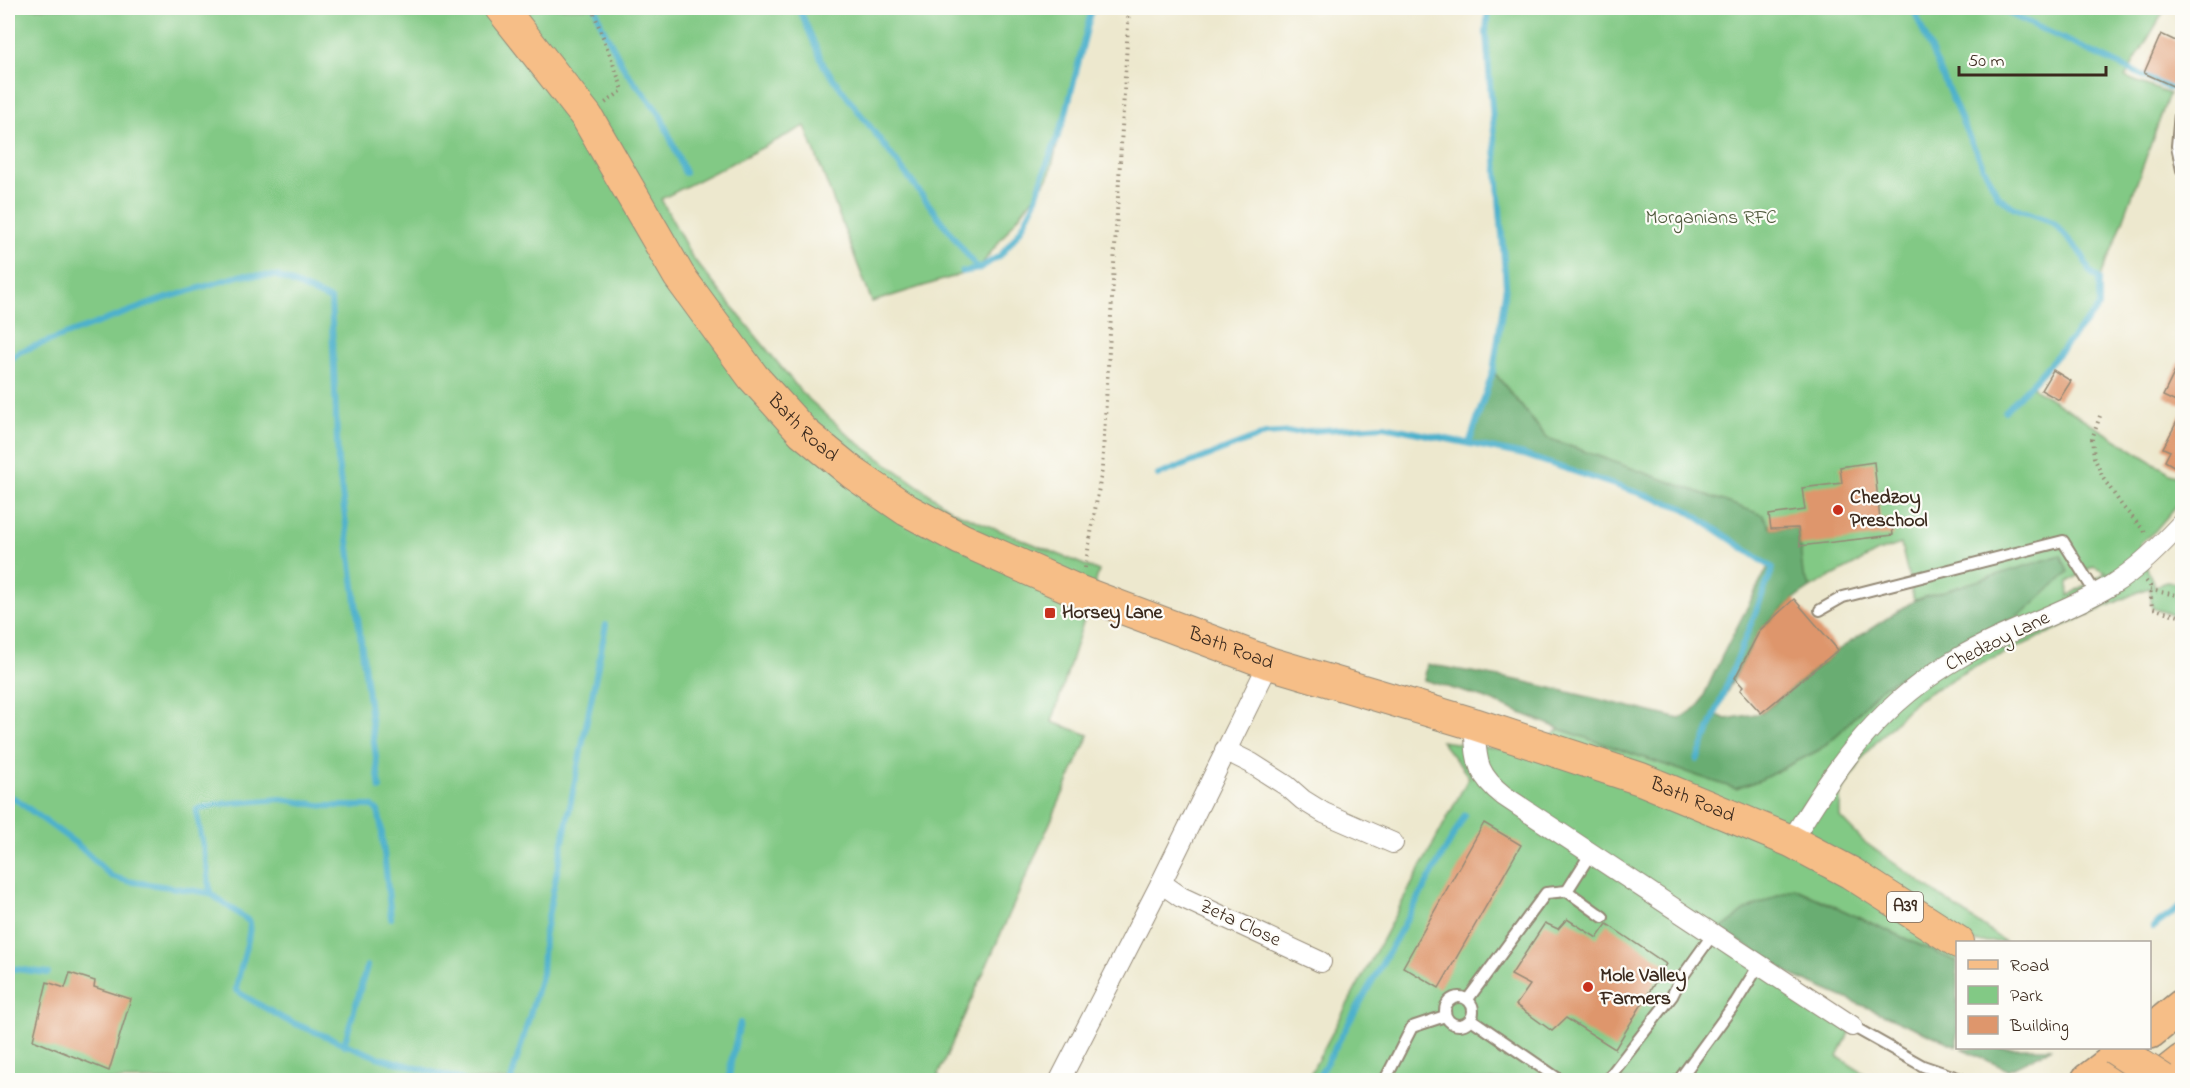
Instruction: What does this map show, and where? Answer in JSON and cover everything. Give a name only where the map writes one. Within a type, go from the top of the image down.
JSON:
[{"type":"highway","points":[[2151,1031],[2182,1006]]},
{"type":"highway","points":[[2088,1080],[2127,1049]]},
{"type":"highway","points":[[2158,1080],[2182,1061]]},
{"type":"main road","name":"Bath Road","points":[[501,8],[587,117],[679,276],[758,383],[803,432],[853,473],[907,510],[961,539],[1080,592],[1269,663],[1474,724],[1641,779],[1791,841],[1851,873],[1956,941]]},
{"type":"main road","points":[[2117,1049],[2163,1080]]},
{"type":"street","name":"Chedzoy Lane","points":[[1791,841],[1823,789],[1853,747],[1880,717],[1915,687],[1962,656],[2096,594],[2137,568],[2182,523]]},
{"type":"street","points":[[1060,1080],[1161,883],[1269,663]]},
{"type":"street","points":[[1474,724],[1477,763],[1487,782],[1591,854],[1852,1026]]},
{"type":"street","points":[[1225,750],[1291,779],[1303,800],[1324,813],[1393,843]]},
{"type":"street","name":"Zeta Close","points":[[1161,883],[1180,897],[1322,962]]},
{"type":"lane","points":[[2182,93],[2177,146],[2182,170]]},
{"type":"lane","points":[[1820,610],[1843,597],[2062,541],[2096,594]]},
{"type":"lane","points":[[1567,891],[1591,854]]},
{"type":"lane","points":[[1468,999],[1546,893],[1567,891],[1603,917]]},
{"type":"lane","points":[[1607,1080],[1672,996],[1680,980],[1713,934]]},
{"type":"lane","points":[[1679,1080],[1736,1002],[1759,965]]},
{"type":"lane","points":[[1461,996],[1468,999],[1474,1012],[1471,1019],[1465,1024],[1457,1025],[1450,1022],[1445,1016],[1444,1008],[1447,1001],[1461,996]]},
{"type":"lane","points":[[1385,1080],[1412,1026],[1445,1016]]},
{"type":"lane","points":[[1471,1019],[1560,1080]]},
{"type":"lane","points":[[1852,1026],[1923,1066],[1964,1080]]},
{"type":"path","points":[[587,117],[623,90],[592,8]]},
{"type":"path","points":[[1080,592],[1102,470],[1129,8]]},
{"type":"path","points":[[2100,416],[2092,439],[2094,457],[2103,478],[2123,507],[2144,529],[2156,550]]},
{"type":"path","points":[[2137,568],[2150,586],[2152,608],[2182,618]]},
{"type":"path","points":[[2150,590],[2182,596]]},
{"type":"green space","points":[[8,8],[1092,8],[1049,177],[978,269],[872,302],[805,126],[661,199],[692,257],[802,393],[854,440],[953,511],[1099,571],[1052,722],[1089,735],[938,1075],[941,1080],[8,1080]]},
{"type":"green space","name":"Morganians RFC","points":[[1488,8],[2166,8],[2125,77],[2169,94],[2116,240],[2099,279],[2099,307],[2032,384],[2035,389],[2170,473],[2182,477],[2182,499],[2155,531],[2140,543],[2155,586],[2166,582],[2182,584],[2182,617],[2152,608],[2150,590],[2152,587],[1966,671],[1915,701],[1867,752],[1840,795],[1840,817],[1863,841],[2004,941],[1956,941],[1956,962],[1794,888],[1714,934],[1852,1026],[1838,1057],[1874,1080],[1307,1080],[1469,777],[1441,741],[1529,753],[1560,729],[1736,789],[1762,779],[1819,750],[1840,732],[1883,686],[2027,610],[1925,649],[1901,544],[1878,552],[1810,588],[1803,574],[1775,542],[1762,515],[1547,438],[1493,371],[1506,286],[1486,33]],"holes":[[[2093,566],[2107,572],[2068,596],[2068,582]]]},
{"type":"green space","points":[[1493,371],[1547,438],[1763,515],[1771,529],[1798,528],[1803,574],[1810,588],[1794,599],[1760,630],[1715,714],[1726,719],[1762,713],[1838,650],[1915,600],[2061,555],[2068,572],[2027,610],[1883,686],[1840,732],[1819,750],[1762,779],[1736,789],[1560,729],[1484,698],[1424,680],[1427,664],[1522,681],[1680,719],[1699,706],[1769,565],[1684,508],[1524,455],[1469,444]]},
{"type":"green space","points":[[1794,888],[1956,962],[1956,1046],[1794,976],[1721,929],[1746,910]]},
{"type":"green space","points":[[1963,1049],[2050,1049],[2008,1070]]},
{"type":"building","points":[[2161,34],[2182,44],[2182,86],[2177,88],[2144,73]]},
{"type":"building","points":[[2182,357],[2182,405],[2163,396]]},
{"type":"building","points":[[2053,370],[2071,381],[2059,400],[2041,390]]},
{"type":"building","points":[[2182,412],[2182,471],[2165,461],[2170,451],[2163,448]]},
{"type":"building","points":[[1874,462],[1880,520],[1891,519],[1893,535],[1800,546],[1798,528],[1771,529],[1769,515],[1805,510],[1802,488],[1842,483],[1840,467]]},
{"type":"building","points":[[1794,599],[1838,650],[1761,713],[1740,690],[1743,687],[1735,678],[1760,630]]},
{"type":"building","points":[[1484,823],[1521,845],[1439,988],[1403,967]]},
{"type":"building","points":[[1567,919],[1597,938],[1607,924],[1666,964],[1615,1049],[1566,1018],[1552,1031],[1516,1005],[1530,985],[1511,975],[1545,923],[1558,929]]},
{"type":"building","points":[[70,973],[95,981],[94,987],[131,999],[109,1071],[33,1040],[47,982],[65,988]]},
{"type":"waterway","points":[[596,8],[601,24],[625,70],[660,114],[685,173]]},
{"type":"waterway","points":[[799,8],[824,66],[978,269],[962,272]]},
{"type":"waterway","points":[[978,269],[1001,255],[1020,231],[1034,204],[1065,117],[1092,8]]},
{"type":"waterway","points":[[1469,444],[1493,371],[1506,286],[1486,33],[1488,8]]},
{"type":"waterway","points":[[1913,8],[1967,133],[1998,196],[2013,207],[2053,222],[2083,256],[2089,271],[2099,279],[2099,307],[2005,411]]},
{"type":"waterway","points":[[1997,8],[2169,88]]},
{"type":"waterway","points":[[8,362],[19,352],[160,300],[242,275],[277,276],[331,300],[338,462],[380,789]]},
{"type":"waterway","points":[[1158,475],[1265,434],[1384,426],[1524,455],[1684,508],[1773,568],[1697,760]]},
{"type":"waterway","points":[[511,1080],[542,973],[544,937],[606,625]]},
{"type":"waterway","points":[[8,796],[14,798],[78,845],[111,876],[127,881],[210,893],[250,922],[236,990],[241,994],[286,1020],[377,1057],[462,1080]]},
{"type":"waterway","points":[[210,893],[197,809],[219,804],[281,799],[325,806],[372,806],[378,811],[381,825],[391,918]]},
{"type":"waterway","points":[[1317,1080],[1465,815]]},
{"type":"waterway","points":[[2153,927],[2182,906]]},
{"type":"waterway","points":[[8,955],[10,967]]},
{"type":"waterway","points":[[344,1045],[367,966]]},
{"type":"waterway","points":[[8,968],[48,973]]},
{"type":"waterway","points":[[729,1080],[740,1023]]},
{"type":"place","name":"Chedzoy Preschool","points":[[1838,510]]},
{"type":"place","name":"Horsey Lane","points":[[1050,613]]},
{"type":"place","name":"Mole Valley Farmers","points":[[1588,987]]}]
